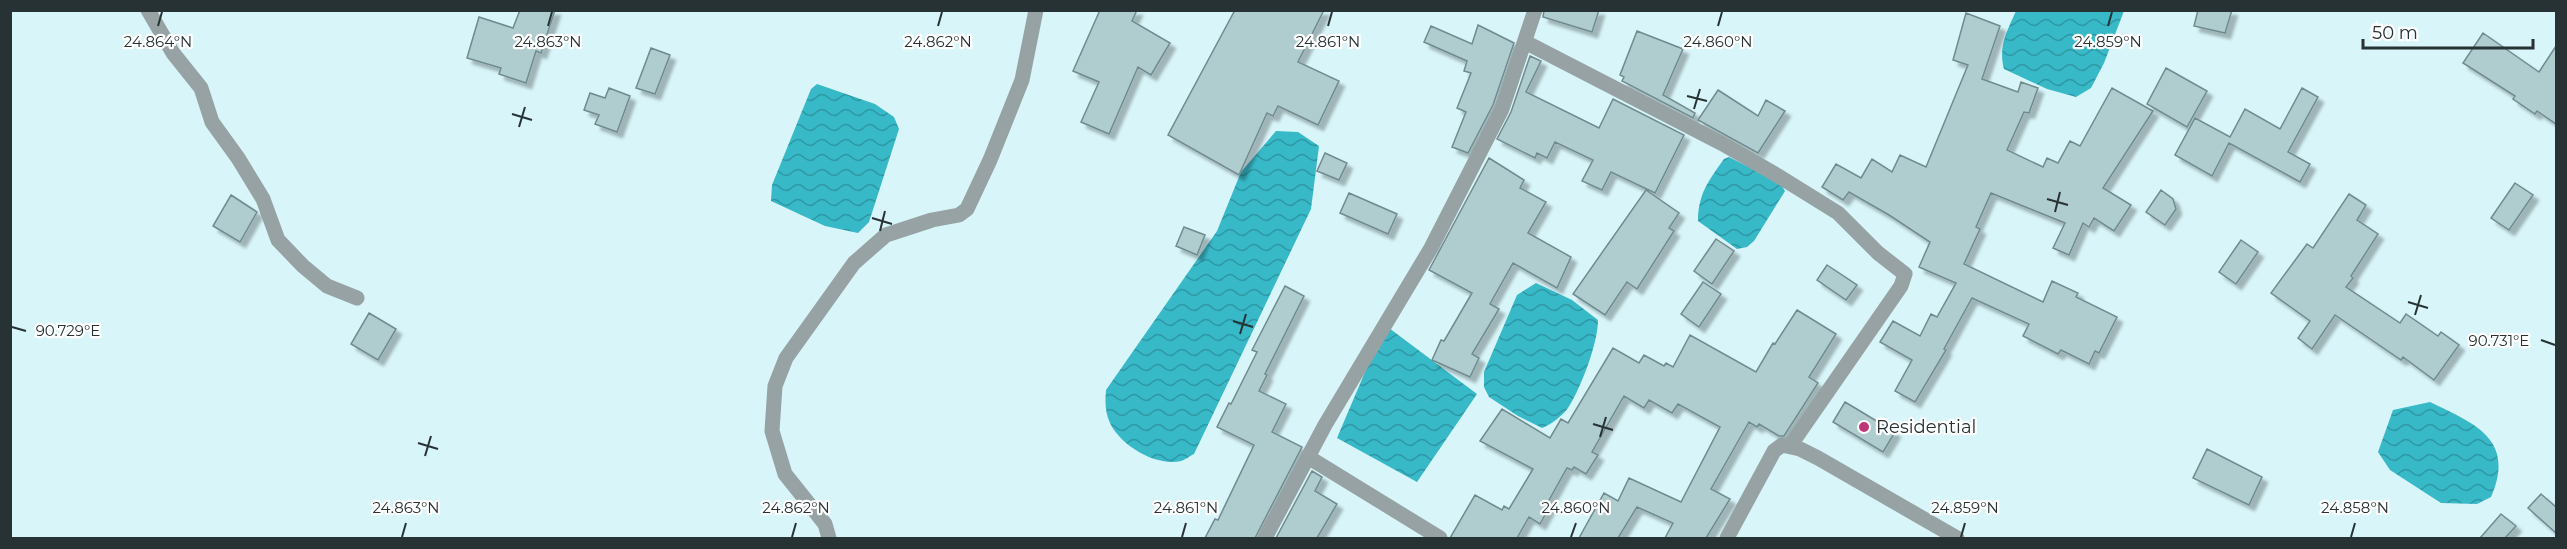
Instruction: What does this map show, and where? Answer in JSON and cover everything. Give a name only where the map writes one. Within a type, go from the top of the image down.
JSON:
[{"type":"street","points":[[148,10],[173,53],[201,88],[212,122],[263,199],[278,240],[303,266],[327,285],[357,298]]},
{"type":"street","points":[[829,538],[825,524],[785,474],[772,431],[775,386],[786,358],[854,263],[886,236],[932,220],[959,215],[966,209],[990,160],[1022,80],[1036,10]]},
{"type":"street","points":[[1265,538],[1308,457],[1431,248],[1502,110],[1535,10]]},
{"type":"street","points":[[1525,42],[1723,144],[1780,177],[1838,213],[1878,253],[1905,274],[1901,286],[1791,446]]},
{"type":"street","points":[[1727,538],[1774,450],[1782,446],[1791,446],[1818,458],[1957,538]]},
{"type":"street","points":[[1308,457],[1440,538]]},
{"type":"water","points":[[2016,10],[2124,11],[2104,63],[2091,88],[2076,97],[2047,89],[2004,69],[2003,46]]},
{"type":"water","points":[[817,84],[875,104],[894,117],[899,129],[869,222],[858,233],[825,226],[771,201],[772,185],[811,89]]},
{"type":"water","points":[[1276,131],[1298,132],[1319,146],[1311,209],[1194,454],[1183,460],[1171,462],[1150,457],[1130,446],[1115,431],[1107,415],[1106,390],[1217,231],[1241,172]]},
{"type":"water","points":[[1729,157],[1780,183],[1785,191],[1754,241],[1747,247],[1737,249],[1698,221],[1705,188],[1724,159]]},
{"type":"water","points":[[1536,283],[1572,300],[1598,320],[1592,353],[1573,399],[1560,417],[1542,428],[1489,397],[1484,387],[1484,372],[1517,295]]},
{"type":"water","points":[[1385,325],[1477,394],[1417,482],[1337,438]]},
{"type":"water","points":[[2430,402],[2476,426],[2495,447],[2498,461],[2497,477],[2491,497],[2477,504],[2441,503],[2390,470],[2378,452],[2393,410]]},
{"type":"building","points":[[520,10],[555,10],[541,53],[536,51],[526,83],[499,74],[501,68],[467,58],[479,17],[513,28]]},
{"type":"building","points":[[1100,10],[1137,10],[1132,21],[1170,43],[1151,75],[1138,67],[1109,134],[1081,122],[1099,82],[1073,71]]},
{"type":"building","points":[[1235,10],[1324,10],[1298,62],[1339,81],[1318,125],[1278,106],[1273,116],[1267,113],[1239,175],[1168,135]]},
{"type":"building","points":[[1544,10],[1599,10],[1592,32],[1543,17]]},
{"type":"building","points":[[2198,10],[2232,10],[2225,33],[2194,26]]},
{"type":"building","points":[[1966,13],[2000,26],[1982,79],[2018,92],[2021,82],[2038,88],[2029,113],[2024,112],[2007,150],[2043,167],[2047,158],[2058,163],[2070,141],[2080,146],[2112,88],[2153,111],[2103,188],[2131,205],[2114,231],[2094,218],[2089,227],[2083,223],[2069,255],[2053,248],[2065,223],[1991,193],[1976,227],[1980,229],[1964,264],[2043,302],[2052,281],[2078,293],[2076,297],[2117,317],[2099,353],[2095,351],[2089,364],[2061,350],[2058,354],[2023,336],[2029,324],[1972,298],[1944,349],[1946,350],[1915,402],[1895,391],[1912,360],[1880,342],[1893,321],[1920,336],[1931,314],[1937,317],[1956,283],[1919,267],[1930,242],[1849,192],[1843,200],[1822,187],[1836,164],[1861,178],[1872,159],[1892,172],[1900,155],[1926,167],[1968,65],[1953,60]]},
{"type":"building","points":[[1478,25],[1514,43],[1493,105],[1468,153],[1452,147],[1466,112],[1457,108],[1471,73],[1464,71],[1467,61],[1424,42],[1431,26],[1472,44]]},
{"type":"building","points":[[1637,31],[1683,49],[1663,95],[1695,113],[1693,118],[1622,81],[1624,77],[1620,75]]},
{"type":"building","points":[[2483,33],[2539,72],[2556,46],[2556,124],[2537,111],[2535,114],[2513,99],[2515,96],[2463,63]]},
{"type":"building","points":[[651,48],[670,55],[655,94],[636,88]]},
{"type":"building","points":[[1530,56],[1541,61],[1526,92],[1599,128],[1613,99],[1684,135],[1655,193],[1611,172],[1602,190],[1582,181],[1593,160],[1555,142],[1547,158],[1537,153],[1535,158],[1497,139],[1511,112]]},
{"type":"building","points":[[2166,68],[2207,91],[2187,127],[2147,104]]},
{"type":"building","points":[[609,88],[630,96],[617,132],[595,124],[599,115],[584,110],[590,93],[605,98]]},
{"type":"building","points":[[2302,88],[2318,97],[2288,152],[2310,164],[2300,182],[2229,143],[2212,176],[2175,155],[2195,118],[2230,137],[2245,109],[2280,129]]},
{"type":"building","points":[[1718,90],[1758,116],[1766,100],[1785,111],[1758,153],[1698,120]]},
{"type":"building","points":[[1325,153],[1347,163],[1339,180],[1317,171]]},
{"type":"building","points":[[1489,158],[1524,180],[1520,188],[1546,202],[1528,233],[1571,257],[1557,288],[1513,263],[1490,304],[1499,309],[1472,354],[1479,358],[1470,377],[1432,360],[1441,340],[1444,341],[1472,293],[1429,270]]},
{"type":"building","points":[[2515,183],[2533,195],[2509,230],[2491,218]]},
{"type":"building","points":[[1646,190],[1679,213],[1669,228],[1674,231],[1637,289],[1627,282],[1605,315],[1573,294]]},
{"type":"building","points":[[2161,190],[2173,199],[2176,209],[2165,225],[2146,212]]},
{"type":"building","points":[[1349,193],[1397,214],[1388,234],[1340,213]]},
{"type":"building","points":[[2349,194],[2366,205],[2357,220],[2378,234],[2346,287],[2400,323],[2406,314],[2438,336],[2441,332],[2459,345],[2434,380],[2403,357],[2401,360],[2335,315],[2312,349],[2298,338],[2310,321],[2271,293],[2307,244],[2313,248]]},
{"type":"building","points":[[231,195],[257,212],[240,242],[213,226]]},
{"type":"building","points":[[1184,227],[1205,235],[1197,255],[1176,246]]},
{"type":"building","points":[[1716,239],[1734,251],[1712,284],[1694,271]]},
{"type":"building","points":[[2241,240],[2258,252],[2236,284],[2219,272]]},
{"type":"building","points":[[1827,265],[1857,285],[1846,300],[1817,280]]},
{"type":"building","points":[[1703,282],[1721,294],[1699,327],[1681,314]]},
{"type":"building","points":[[1285,286],[1304,296],[1265,374],[1267,375],[1259,391],[1286,404],[1272,432],[1302,447],[1255,538],[1205,538],[1215,519],[1218,520],[1254,445],[1217,427],[1257,352],[1252,350]]},
{"type":"building","points":[[1797,310],[1836,334],[1809,377],[1818,383],[1784,436],[1779,436],[1759,424],[1757,427],[1749,422],[1711,489],[1730,499],[1706,538],[1665,538],[1673,523],[1637,507],[1618,538],[1579,538],[1604,493],[1618,501],[1629,478],[1681,502],[1720,427],[1678,404],[1672,413],[1649,400],[1644,408],[1624,396],[1592,452],[1598,455],[1586,474],[1574,467],[1572,470],[1567,468],[1548,502],[1551,504],[1540,524],[1529,517],[1517,538],[1450,538],[1475,495],[1502,510],[1504,506],[1509,509],[1533,469],[1480,441],[1502,409],[1550,438],[1561,419],[1568,423],[1613,348],[1639,363],[1644,355],[1664,366],[1666,363],[1673,367],[1690,335],[1756,372],[1773,343],[1775,344]]},
{"type":"building","points":[[369,313],[396,329],[378,360],[351,344]]},
{"type":"building","name":"Residential","points":[[1845,402],[1895,432],[1883,452],[1833,422]]},
{"type":"building","points":[[2207,449],[2262,477],[2249,505],[2193,478]]},
{"type":"building","points":[[1312,471],[1322,477],[1315,491],[1337,504],[1317,538],[1276,538]]},
{"type":"building","points":[[2541,494],[2556,507],[2556,533],[2528,508]]},
{"type":"building","points":[[2501,514],[2516,526],[2505,538],[2480,538]]},
{"type":"place","name":"Residential","points":[[1864,427]]}]
